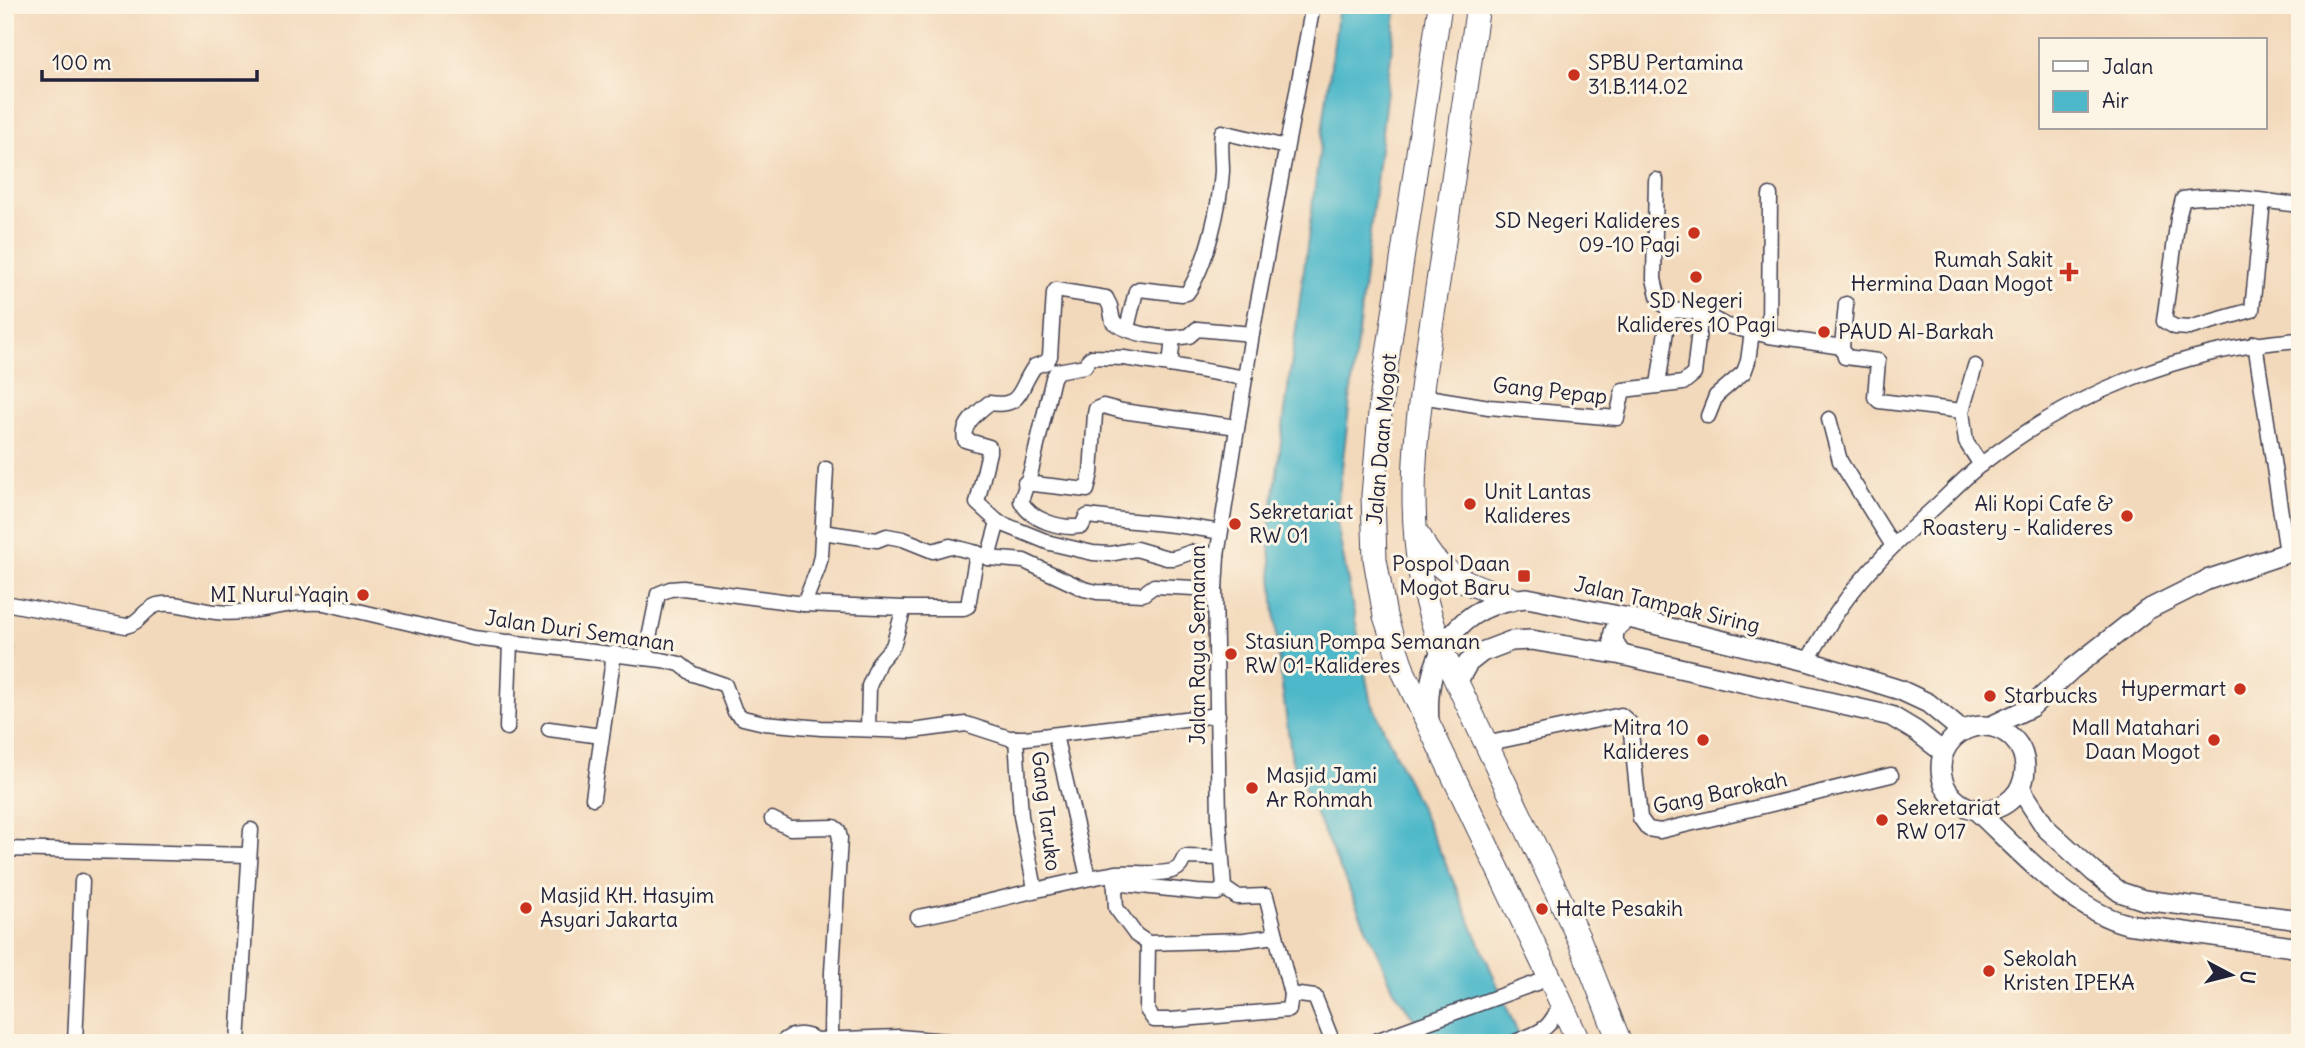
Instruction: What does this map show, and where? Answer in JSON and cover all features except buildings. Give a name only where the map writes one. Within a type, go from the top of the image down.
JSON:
[{"type":"highway","name":"Jalan Daan Mogot","points":[[1440,5],[1381,401],[1373,496],[1375,559],[1385,616],[1397,655],[1579,1043]]},
{"type":"highway","name":"Jalan Daan Mogot","points":[[1478,5],[1421,396],[1415,481],[1415,524],[1421,579],[1441,649],[1456,684],[1517,805],[1579,939],[1620,1043]]},
{"type":"highway","points":[[1419,153],[1457,158]]},
{"type":"highway","points":[[1414,183],[1452,188]]},
{"type":"highway","points":[[1415,524],[1424,547],[1438,566],[1464,580],[1512,599]]},
{"type":"main road","points":[[1990,726],[2031,707],[2072,669],[2147,610],[2207,580],[2293,553]]},
{"type":"main road","name":"Jalan Tampak Siring","points":[[1429,725],[1429,684],[1441,649],[1461,623],[1494,604],[1512,599],[1539,599],[1807,661],[1900,690],[1928,703],[1962,731]]},
{"type":"main road","points":[[1622,655],[1613,642],[1612,634],[1615,627],[1629,618]]},
{"type":"main road","points":[[1456,684],[1468,663],[1482,652],[1511,641],[1531,640],[1622,655],[1891,716],[1943,752]]},
{"type":"main road","points":[[2016,743],[2031,707]]},
{"type":"main road","points":[[1975,726],[1990,726],[2005,732],[2022,753],[2025,765],[2020,788],[2012,799],[1989,810],[1976,810],[1961,805],[1950,795],[1942,781],[1940,766],[1943,752],[1951,740],[1962,731],[1975,726]]},
{"type":"main road","points":[[2020,788],[2046,828],[2120,892],[2144,900],[2300,920]]},
{"type":"main road","points":[[1976,810],[2074,900],[2108,919],[2191,934],[2300,948]]},
{"type":"street","name":"Jalan Raya Semanan","points":[[1224,888],[1215,589],[1217,556],[1252,334],[1312,5]]},
{"type":"street","points":[[1127,328],[1136,291],[1139,289],[1187,293],[1201,268],[1215,217],[1222,172],[1222,132],[1286,147]]},
{"type":"street","points":[[1656,180],[1654,279],[1660,300],[1670,310],[1701,312],[1724,325],[1769,336],[1842,346]]},
{"type":"street","points":[[1769,336],[1770,195]]},
{"type":"street","points":[[2263,201],[2252,310],[2189,328],[2175,327],[2164,321],[2183,199],[2203,196],[2263,201],[2300,205]]},
{"type":"street","points":[[1217,556],[1192,552],[1167,558],[1136,549],[1110,554],[1093,553],[1050,543],[998,522],[977,503],[989,447],[965,440],[964,431],[989,403],[1006,404],[1017,400],[1035,366],[1047,362],[1050,356],[1056,290],[1105,298],[1110,306],[1113,322],[1119,327],[1151,335],[1173,338],[1189,336],[1199,328],[1252,334]]},
{"type":"street","points":[[1846,304],[1842,346],[1845,357],[1878,361],[1875,397],[1879,401],[1962,411]]},
{"type":"street","points":[[1670,310],[1658,385],[1684,383],[1694,374],[1701,312]]},
{"type":"street","points":[[1708,416],[1716,396],[1744,372],[1752,332]]},
{"type":"street","points":[[1170,365],[1173,338]]},
{"type":"street","points":[[1807,661],[1838,611],[1893,546],[1981,464],[2017,438],[2089,395],[2139,374],[2255,343],[2300,340]]},
{"type":"street","points":[[2255,343],[2293,553]]},
{"type":"street","points":[[1220,532],[1088,516],[1082,526],[1063,527],[1030,514],[1021,501],[1057,371],[1085,366],[1092,357],[1124,358],[1245,379]]},
{"type":"street","points":[[1975,366],[1962,411],[1966,442],[1981,464]]},
{"type":"street","name":"Gang Pepap","points":[[1421,396],[1489,407],[1617,418],[1623,390],[1658,385]]},
{"type":"street","points":[[1025,483],[1087,490],[1091,473],[1095,414],[1096,409],[1103,406],[1237,427]]},
{"type":"street","points":[[1829,419],[1840,461],[1893,546]]},
{"type":"street","points":[[804,604],[818,568],[826,469]]},
{"type":"street","points":[[645,658],[658,594],[670,589],[683,588],[804,604],[964,608],[968,606],[982,555],[998,522]]},
{"type":"street","points":[[822,532],[877,540],[887,536],[903,539],[933,551],[950,547],[1024,561],[1084,589],[1097,592],[1143,594],[1154,586],[1215,589]]},
{"type":"street","name":"Jalan Duri Semanan","points":[[5,603],[126,626],[134,624],[156,605],[167,604],[218,613],[315,602],[361,610],[474,638],[614,653],[680,664],[693,674],[725,685],[734,712],[743,718],[783,725],[912,732],[966,724],[1016,738],[1218,715]]},
{"type":"street","points":[[868,729],[871,679],[878,662],[892,646],[904,608]]},
{"type":"street","points":[[507,728],[510,642]]},
{"type":"street","points":[[593,798],[614,653]]},
{"type":"street","name":"Gang Barokah","points":[[1485,744],[1621,715],[1630,723],[1640,818],[1648,830],[1660,831],[1891,775]]},
{"type":"street","points":[[549,729],[601,736]]},
{"type":"street","points":[[1055,735],[1088,877]]},
{"type":"street","name":"Gang Taruko","points":[[1016,738],[1021,816],[1035,889]]},
{"type":"street","points":[[772,819],[790,828],[834,827],[840,838],[832,972],[822,1041]]},
{"type":"street","points":[[238,1043],[251,830]]},
{"type":"street","points":[[5,849],[250,855]]},
{"type":"street","points":[[1114,878],[1167,872],[1180,866],[1185,857],[1221,858]]},
{"type":"street","points":[[918,917],[1088,877],[1114,878],[1197,892],[1217,893],[1224,888],[1237,897],[1266,896],[1291,994],[1289,1010],[1154,1020],[1147,1010],[1149,943]]},
{"type":"street","points":[[1114,878],[1116,908],[1136,935],[1149,943],[1244,940],[1276,936]]},
{"type":"street","points":[[75,1043],[82,881]]},
{"type":"street","points":[[1370,1043],[1550,978]]},
{"type":"street","points":[[1291,994],[1315,997],[1333,1043]]},
{"type":"street","points":[[1513,1043],[1548,1027],[1560,1002]]},
{"type":"street","points":[[781,1043],[795,1035],[810,1036],[822,1041],[922,1037],[969,1043]]},
{"type":"green space","points":[[5,648],[15,649],[5,706]]},
{"type":"water","points":[[1339,5],[1397,5],[1336,518],[1370,699],[1448,869],[1522,1043],[1431,1043],[1394,990],[1292,761],[1278,656],[1269,532]]},
{"type":"place","name":"SPBU Pertamina 31.B.114.02","points":[[1574,75]]},
{"type":"place","name":"SD Negeri Kalideres 09-10 Pagi","points":[[1694,233]]},
{"type":"place","name":"Rumah Sakit Hermina Daan Mogot","points":[[2069,272]]},
{"type":"place","name":"SD Negeri Kalideres 10 Pagi","points":[[1696,277]]},
{"type":"place","name":"PAUD Al-Barkah","points":[[1824,332]]},
{"type":"place","name":"Unit Lantas Kalideres","points":[[1470,504]]},
{"type":"place","name":"Ali Kopi Cafe & Roastery - Kalideres","points":[[2127,516]]},
{"type":"place","name":"Sekretariat RW 01","points":[[1235,524]]},
{"type":"place","name":"Pospol Daan Mogot Baru","points":[[1524,576]]},
{"type":"place","name":"MI Nurul Yaqin","points":[[363,595]]},
{"type":"place","name":"Stasiun Pompa Semanan RW 01-Kalideres","points":[[1231,654]]},
{"type":"place","name":"Hypermart","points":[[2240,689]]},
{"type":"place","name":"Starbucks","points":[[1990,696]]},
{"type":"place","name":"Mitra 10 Kalideres","points":[[1703,740]]},
{"type":"place","name":"Mall Matahari Daan Mogot","points":[[2214,740]]},
{"type":"place","name":"Masjid Jami Ar Rohmah","points":[[1252,788]]},
{"type":"place","name":"Sekretariat RW 017","points":[[1882,820]]},
{"type":"place","name":"Masjid KH. Hasyim Asyari Jakarta","points":[[526,908]]},
{"type":"place","name":"Halte Pesakih","points":[[1542,909]]},
{"type":"place","name":"Sekolah Kristen IPEKA","points":[[1989,971]]}]
